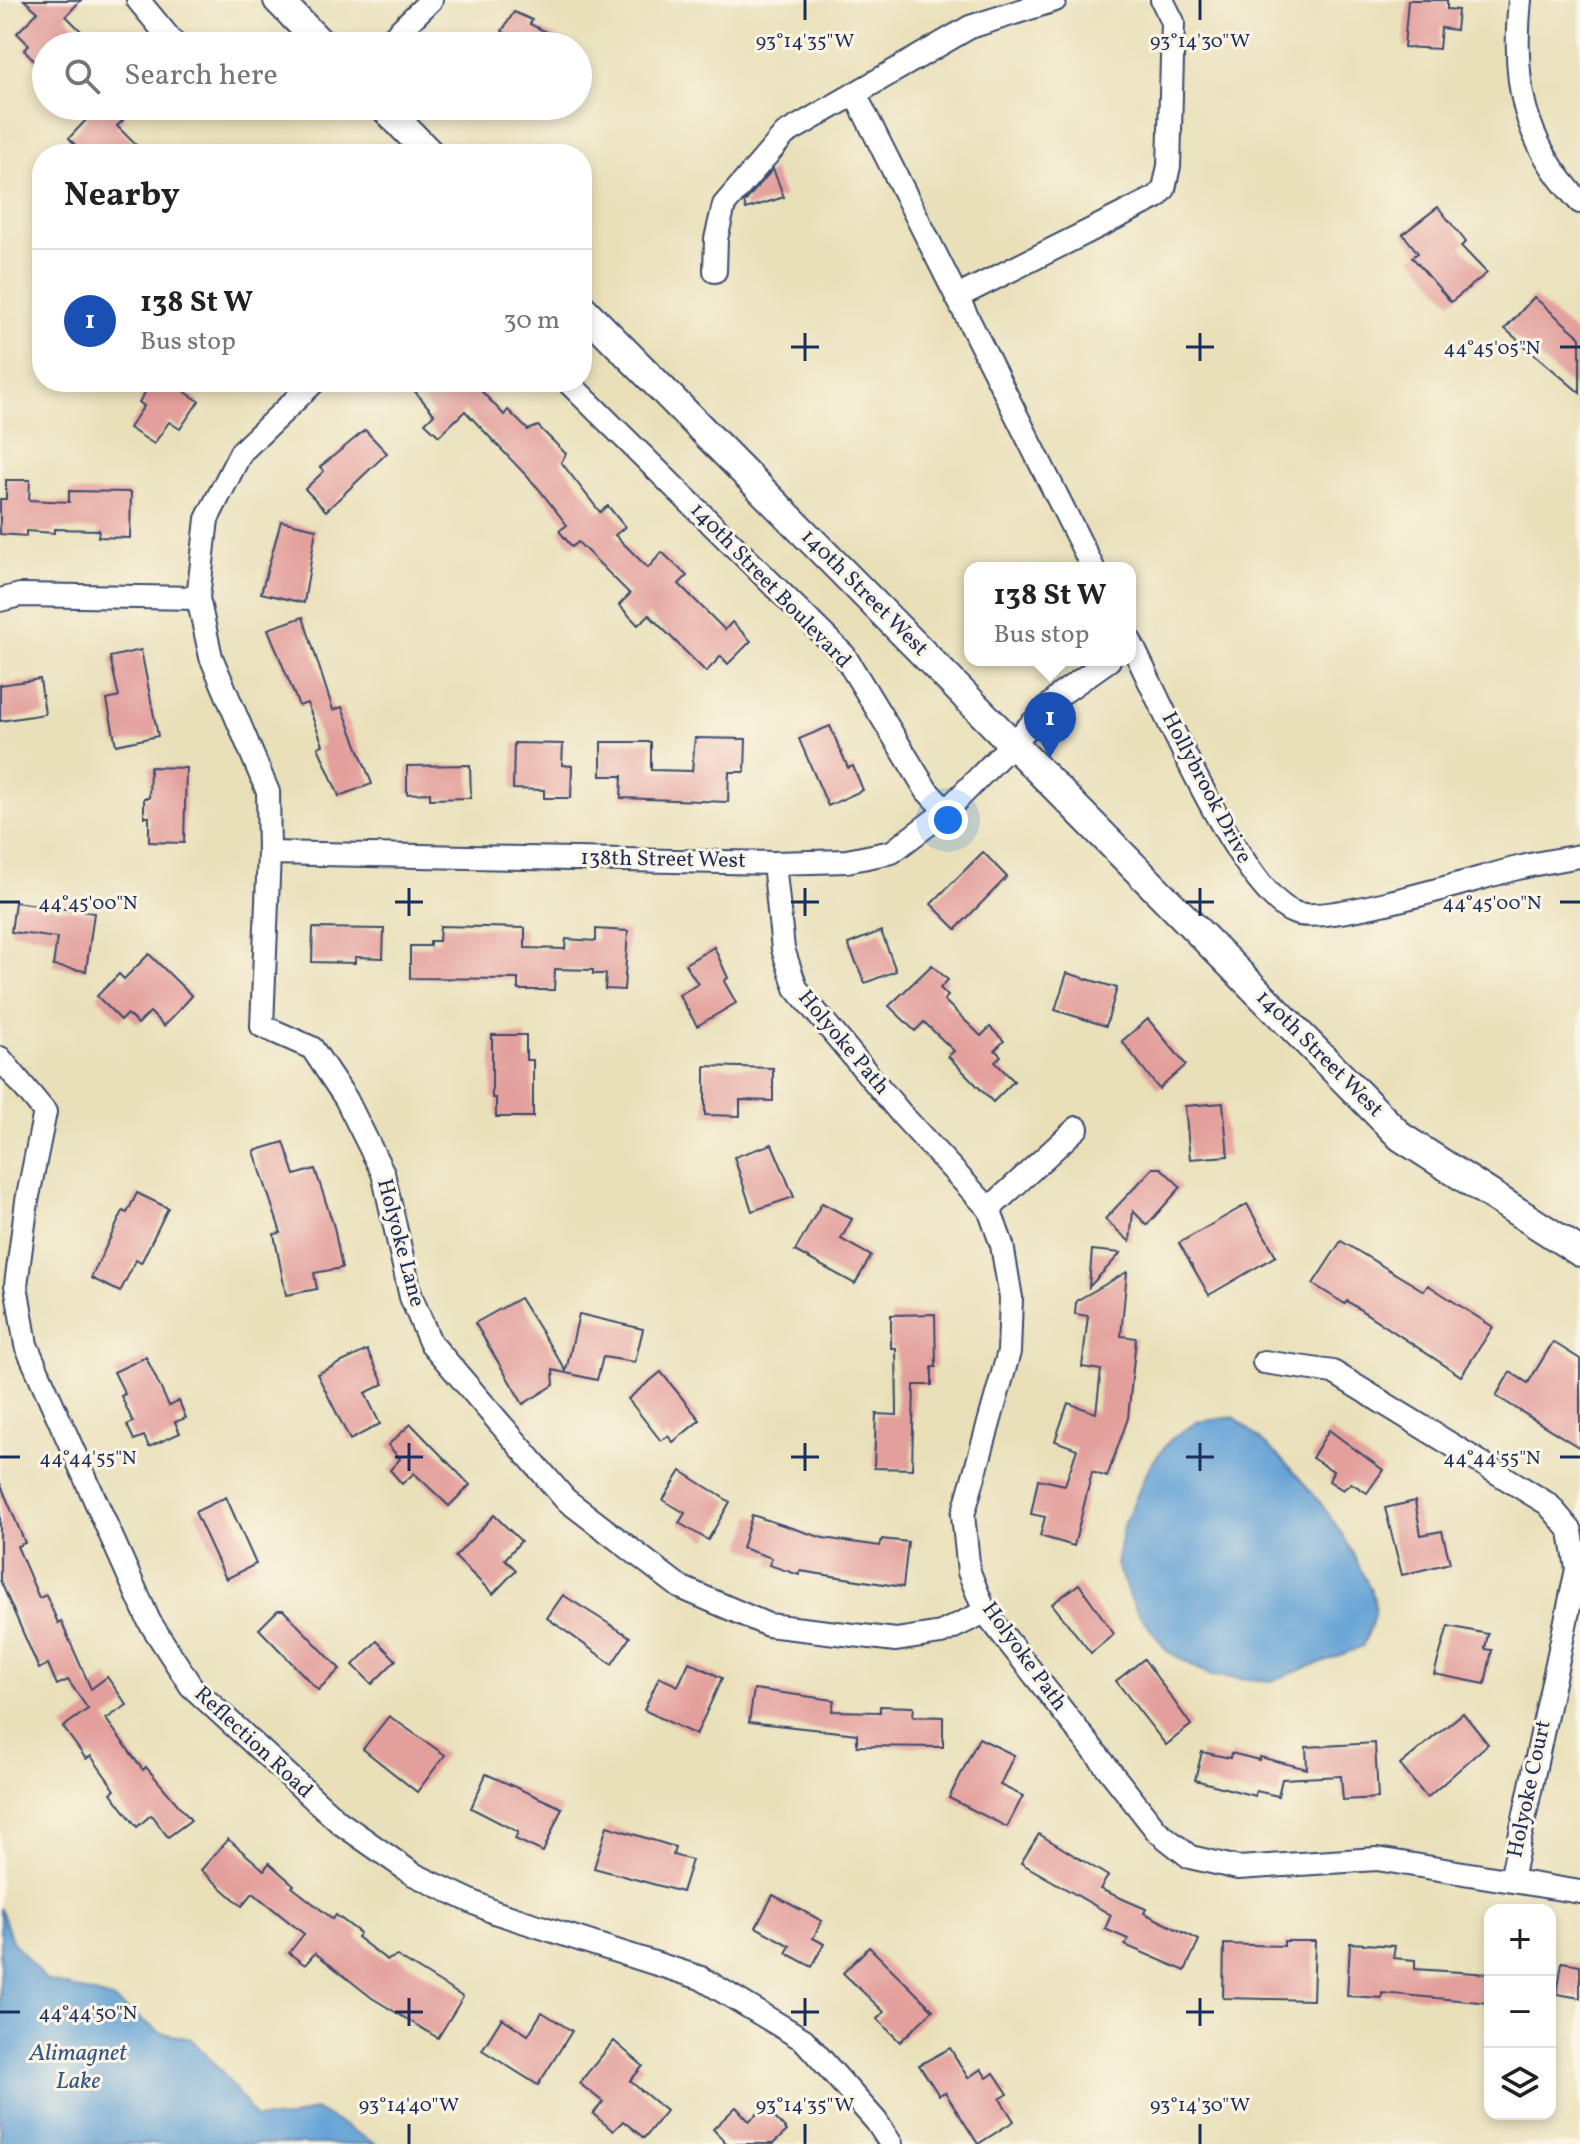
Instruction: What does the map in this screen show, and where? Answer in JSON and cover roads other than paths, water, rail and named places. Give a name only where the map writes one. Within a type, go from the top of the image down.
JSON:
[{"type":"street","points":[[138,0],[164,32]]},
{"type":"street","points":[[278,0],[309,32]]},
{"type":"street","points":[[398,32],[431,0]]},
{"type":"street","points":[[715,271],[716,239],[724,205],[785,134],[970,27],[1055,0]]},
{"type":"street","points":[[957,297],[1157,197],[1164,189],[1169,166],[1173,22],[1162,0]]},
{"type":"street","points":[[1520,0],[1516,42],[1518,80],[1525,112],[1544,157],[1580,202]]},
{"type":"street","points":[[855,94],[1090,562]]},
{"type":"street","points":[[397,120],[420,144]]},
{"type":"street","name":"140th Street West","points":[[592,318],[1401,1137],[1580,1252]]},
{"type":"street","name":"Holyoke Lane","points":[[304,392],[241,452],[207,519],[198,598],[211,657],[268,792],[269,853],[262,1026],[312,1048],[346,1099],[383,1173],[411,1297],[430,1342],[565,1499],[680,1587],[768,1625],[896,1640],[941,1633],[985,1612]]},
{"type":"street","name":"140th Street Boulevard","points":[[578,392],[844,655],[927,791],[946,811]]},
{"type":"street","points":[[0,600],[20,595],[198,598]]},
{"type":"street","name":"Hollybrook Drive","points":[[1136,654],[1239,858],[1272,901],[1297,915],[1334,913],[1398,900],[1516,868],[1580,856]]},
{"type":"street","name":"138th Street West","points":[[269,853],[774,863],[847,861],[892,852],[946,811],[1061,694],[1101,666]]},
{"type":"street","name":"Holyoke Path","points":[[774,863],[783,949],[796,988],[903,1116],[989,1209],[1002,1245],[1011,1298],[1009,1352],[963,1515],[969,1572],[985,1612],[1157,1831],[1190,1857],[1238,1868],[1377,1859],[1580,1892]]},
{"type":"street","name":"Reflection Road","points":[[0,1058],[45,1112],[27,1201],[16,1285],[26,1345],[149,1621],[191,1686],[339,1822],[413,1874],[494,1912],[701,1978],[804,2040],[876,2121],[891,2144]]},
{"type":"street","points":[[989,1209],[1077,1128]]},
{"type":"street","name":"Holyoke Court","points":[[1264,1362],[1333,1372],[1548,1504],[1571,1531],[1577,1569],[1511,1880]]},
{"type":"water","points":[[1234,1417],[1289,1467],[1335,1523],[1369,1587],[1375,1606],[1362,1647],[1271,1681],[1211,1676],[1167,1651],[1136,1610],[1116,1565],[1123,1528],[1149,1467],[1170,1440],[1197,1422]]},
{"type":"water","name":"Alimagnet Lake","points":[[0,1907],[12,1941],[46,1980],[112,1999],[161,2033],[190,2038],[222,2072],[256,2118],[290,2118],[315,2109],[376,2144],[0,2144]]},
{"type":"place","name":"138 St W","points":[[1050,758]]}]
